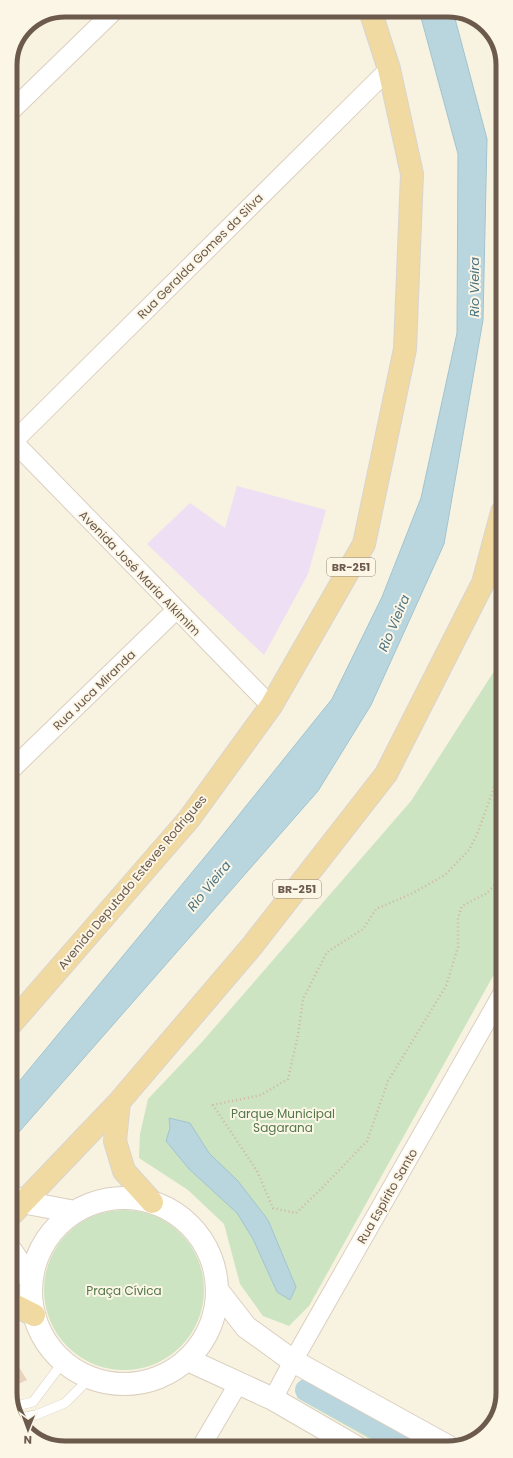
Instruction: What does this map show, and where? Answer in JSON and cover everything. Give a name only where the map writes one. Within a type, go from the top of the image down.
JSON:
[{"type":"main road","name":"Avenida Deputado Esteves Rodrigues","points":[[17,1017],[189,818],[271,706],[364,544],[405,349],[412,174],[389,69],[372,17]]},
{"type":"main road","name":"BR-251","points":[[17,1202],[119,1102],[252,946],[386,774],[483,584],[496,535]]},
{"type":"main road","points":[[119,1102],[115,1141],[124,1171],[152,1202]]},
{"type":"main road","points":[[17,1306],[34,1315]]},
{"type":"street","points":[[17,105],[107,17]]},
{"type":"street","name":"Rua Geralda Gomes da Silva","points":[[17,435],[389,69]]},
{"type":"street","name":"Avenida José Maria Alkimim","points":[[17,447],[271,706]]},
{"type":"street","name":"Rua Juca Miranda","points":[[17,764],[176,610]]},
{"type":"street","name":"Rua Espírito Santo","points":[[273,1399],[292,1361],[496,1004]]},
{"type":"street","points":[[126,1198],[152,1202],[179,1215],[200,1235],[214,1262],[218,1291],[215,1316],[205,1340],[188,1360],[158,1378],[124,1384],[90,1378],[63,1362],[45,1341],[34,1315],[31,1298],[31,1281],[38,1254],[53,1230],[75,1212],[99,1201],[126,1198]]},
{"type":"street","points":[[17,1204],[75,1212]]},
{"type":"street","points":[[17,1260],[31,1281]]},
{"type":"street","points":[[218,1291],[246,1327],[292,1361],[438,1441]]},
{"type":"street","points":[[188,1360],[273,1399],[347,1441]]},
{"type":"street","points":[[205,1441],[238,1384]]},
{"type":"lane","points":[[19,1405],[33,1402],[63,1362]]},
{"type":"lane","points":[[23,1417],[36,1415],[65,1403],[90,1378]]},
{"type":"path","points":[[496,782],[478,832],[469,850],[445,875],[411,894],[376,909],[363,930],[327,952],[303,999],[298,1035],[288,1079],[260,1095],[213,1105],[257,1171],[273,1208],[296,1213],[367,1141],[388,1081],[446,986],[458,947],[458,918],[462,906],[487,893],[496,883]]},
{"type":"shaded area","points":[[237,486],[326,510],[308,574],[264,655],[147,544],[190,503],[225,528]]},
{"type":"green space","name":"Parque Municipal Sagarana","points":[[496,668],[496,971],[309,1306],[289,1326],[263,1316],[240,1284],[224,1224],[188,1190],[139,1158],[140,1134],[148,1099],[202,1042],[411,801]]},
{"type":"green space","name":"Praça Cívica","points":[[132,1210],[147,1213],[162,1219],[181,1233],[191,1245],[198,1259],[203,1274],[203,1306],[198,1321],[191,1335],[181,1347],[169,1357],[147,1367],[132,1370],[116,1370],[101,1367],[79,1357],[67,1347],[57,1335],[45,1306],[44,1282],[47,1267],[57,1245],[67,1233],[79,1223],[108,1211]]},
{"type":"green space","points":[[310,1379],[425,1441],[373,1441],[297,1398],[297,1386]]},
{"type":"water","name":"Rio Vieira","points":[[421,17],[455,18],[487,139],[483,320],[444,544],[371,705],[318,791],[17,1134],[17,1084],[218,841],[332,699],[382,597],[421,498],[457,333],[458,154]]},
{"type":"water","points":[[169,1118],[190,1123],[209,1153],[238,1181],[268,1220],[296,1287],[290,1300],[277,1292],[253,1239],[237,1213],[189,1169],[166,1141],[170,1128]]},
{"type":"building","points":[[17,1364],[27,1380],[17,1385]]},
{"type":"waterway","points":[[306,1390],[399,1441]]}]
